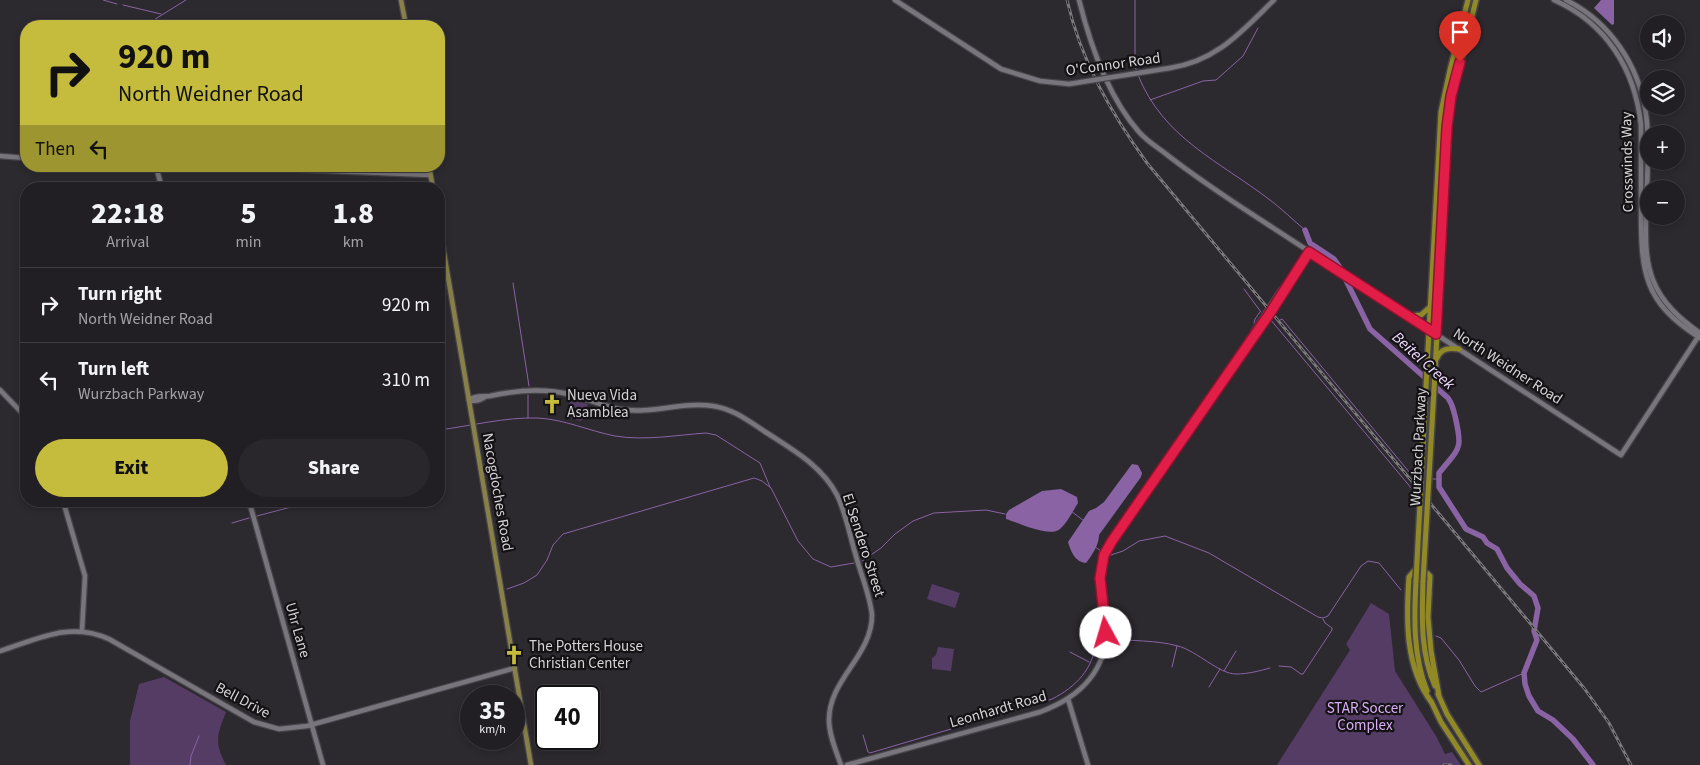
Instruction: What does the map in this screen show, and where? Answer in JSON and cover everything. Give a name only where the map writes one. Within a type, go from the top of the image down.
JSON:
[{"type":"highway","name":"Wurzbach Parkway","points":[[1468,0],[1450,70],[1442,112],[1414,632],[1420,667],[1432,703],[1445,729],[1469,765]]},
{"type":"highway","name":"Wurzbach Parkway","points":[[1476,0],[1449,108],[1422,616],[1424,650],[1431,678],[1447,714],[1479,765]]},
{"type":"highway","points":[[1410,316],[1421,315],[1430,307]]},
{"type":"highway","points":[[1435,361],[1439,353],[1444,349],[1459,349]]},
{"type":"highway","points":[[1432,703],[1422,688],[1417,674],[1409,638],[1409,581],[1414,571],[1420,570],[1430,576],[1428,617],[1431,651],[1439,696]]},
{"type":"main road","points":[[401,0],[405,20]]},
{"type":"main road","points":[[430,172],[432,182]]},
{"type":"main road","name":"Nacogdoches Road","points":[[445,259],[531,765]]},
{"type":"street","name":"O'Connor Road","points":[[895,0],[1002,69],[1040,81],[1069,84],[1170,68],[1197,61],[1211,55],[1231,42],[1274,0]]},
{"type":"street","name":"North Weidner Road","points":[[1079,0],[1088,34],[1111,88],[1127,116],[1147,140],[1187,170],[1335,270],[1410,316],[1621,455],[1699,336]]},
{"type":"street","name":"Crosswinds Way","points":[[1554,0],[1567,2],[1589,14],[1611,35],[1629,62],[1639,85],[1647,125],[1646,247],[1651,281],[1661,306],[1682,326],[1699,336]]},
{"type":"street","points":[[0,156],[20,158]]},
{"type":"street","points":[[358,172],[430,175]]},
{"type":"street","name":"Leonhardt Road","points":[[847,765],[1033,714],[1068,699],[1088,681],[1101,659],[1106,627],[1100,578],[1102,562],[1109,545],[1251,337],[1270,313],[1309,252]]},
{"type":"street","points":[[0,390],[20,411]]},
{"type":"street","name":"El Sendero Street","points":[[469,400],[474,402],[485,397],[507,392],[533,390],[570,394],[619,409],[645,411],[700,405],[715,406],[743,418],[798,454],[820,472],[831,485],[841,506],[872,614],[871,629],[866,643],[835,691],[831,706],[830,728],[841,765]]},
{"type":"street","points":[[65,507],[85,576],[82,630]]},
{"type":"street","name":"Uhr Lane","points":[[251,507],[323,765]]},
{"type":"street","name":"Bell Drive","points":[[0,651],[65,631],[82,630],[109,639],[260,725],[283,730],[312,724],[515,668]]},
{"type":"street","points":[[1068,699],[1088,765]]},
{"type":"green space","points":[[570,399],[588,404],[581,421],[567,417]]},
{"type":"green space","points":[[932,584],[960,593],[955,608],[927,599]]},
{"type":"green space","name":"STAR Soccer Complex","points":[[1371,603],[1389,614],[1395,671],[1436,736],[1445,754],[1452,752],[1461,765],[1277,765],[1350,650],[1346,644]]},
{"type":"green space","points":[[938,647],[954,649],[951,671],[932,669],[932,658],[936,655]]},
{"type":"green space","points":[[164,677],[226,712],[219,733],[218,744],[226,765],[130,765],[130,721],[139,684]]},
{"type":"shaded area","points":[[1601,0],[1614,0],[1614,24],[1612,25],[1594,8]]},
{"type":"shaded area","points":[[1132,464],[1138,465],[1142,473],[1141,477],[1099,535],[1093,553],[1086,563],[1079,561],[1072,553],[1068,542],[1089,511],[1104,502]]},
{"type":"shaded area","points":[[1061,489],[1077,497],[1078,503],[1060,529],[1049,532],[1042,531],[1006,519],[1006,514],[1009,510],[1042,491]]},
{"type":"waterway","points":[[103,0],[117,4]]},
{"type":"waterway","points":[[154,20],[186,0]]},
{"type":"waterway","name":"Beitel Creek","points":[[1135,0],[1135,67],[1137,71]]},
{"type":"waterway","points":[[123,5],[161,14]]},
{"type":"waterway","points":[[1150,100],[1203,81],[1216,80],[1243,56],[1258,28]]},
{"type":"waterway","name":"Beitel Creek","points":[[1138,75],[1149,97],[1162,116],[1177,132],[1194,147],[1270,200],[1305,230]]},
{"type":"waterway","name":"Beitel Creek","points":[[1305,230],[1310,243],[1334,259],[1339,266],[1370,329],[1448,398],[1451,403],[1459,442],[1455,453],[1439,473],[1439,487],[1466,529],[1483,537],[1487,543],[1497,549],[1507,568],[1520,584],[1534,596],[1538,608],[1534,631],[1537,640],[1524,673],[1529,696],[1538,711],[1553,720],[1573,739],[1593,765]]},
{"type":"waterway","points":[[513,283],[529,386]]},
{"type":"waterway","points":[[1244,289],[1261,312]]},
{"type":"waterway","points":[[1254,323],[1260,312]]},
{"type":"waterway","points":[[1270,319],[1412,489]]},
{"type":"waterway","points":[[1280,320],[1282,319],[1415,479],[1419,479]]},
{"type":"waterway","points":[[528,395],[528,418]]},
{"type":"waterway","points":[[445,429],[500,420],[537,418],[626,437],[649,438],[706,433],[716,435],[760,463],[770,487]]},
{"type":"waterway","points":[[507,589],[524,583],[537,575],[547,560],[553,545],[563,534],[754,478],[771,488],[798,541],[813,559],[831,567],[854,563]]},
{"type":"waterway","points":[[1431,479],[1438,479]]},
{"type":"waterway","points":[[257,516],[291,507]]},
{"type":"waterway","points":[[862,561],[913,521],[934,513],[986,510],[1005,514]]},
{"type":"waterway","points":[[1071,511],[1084,521]]},
{"type":"waterway","points":[[232,523],[249,518]]},
{"type":"waterway","points":[[1111,555],[1123,551],[1139,541],[1165,536],[1209,553],[1318,617],[1323,618],[1328,616],[1361,566],[1368,561],[1379,563],[1401,590]]},
{"type":"waterway","points":[[1095,547],[1101,551]]},
{"type":"waterway","points":[[1279,666],[1291,667],[1303,674],[1332,630],[1323,619]]},
{"type":"waterway","points":[[1436,636],[1441,638],[1459,660],[1475,686],[1481,692],[1524,673]]},
{"type":"waterway","points":[[863,735],[868,752],[870,753],[1052,699],[1069,689],[1082,676],[1091,661],[1096,642],[1101,638]]},
{"type":"waterway","points":[[1109,639],[1178,646],[1193,652],[1229,673],[1245,673],[1270,668]]},
{"type":"waterway","points":[[1172,667],[1177,646]]},
{"type":"waterway","points":[[1224,671],[1236,651]]},
{"type":"waterway","points":[[1070,652],[1089,662]]},
{"type":"waterway","points":[[1209,687],[1220,669]]},
{"type":"waterway","points":[[190,765],[191,756],[199,736]]},
{"type":"railway","points":[[1067,0],[1080,44],[1099,86],[1121,125],[1147,163],[1584,688],[1609,723],[1631,765]]},
{"type":"railway","points":[[1444,765],[1451,765]]},
{"type":"place","name":"Nueva Vida Asamblea","points":[[552,404]]},
{"type":"place","name":"The Potters House Christian Center","points":[[514,655]]},
{"type":"route","points":[[1106,633],[1100,588],[1104,555],[1228,370],[1270,313],[1309,252],[1436,334],[1447,127],[1451,96],[1460,62]]}]
